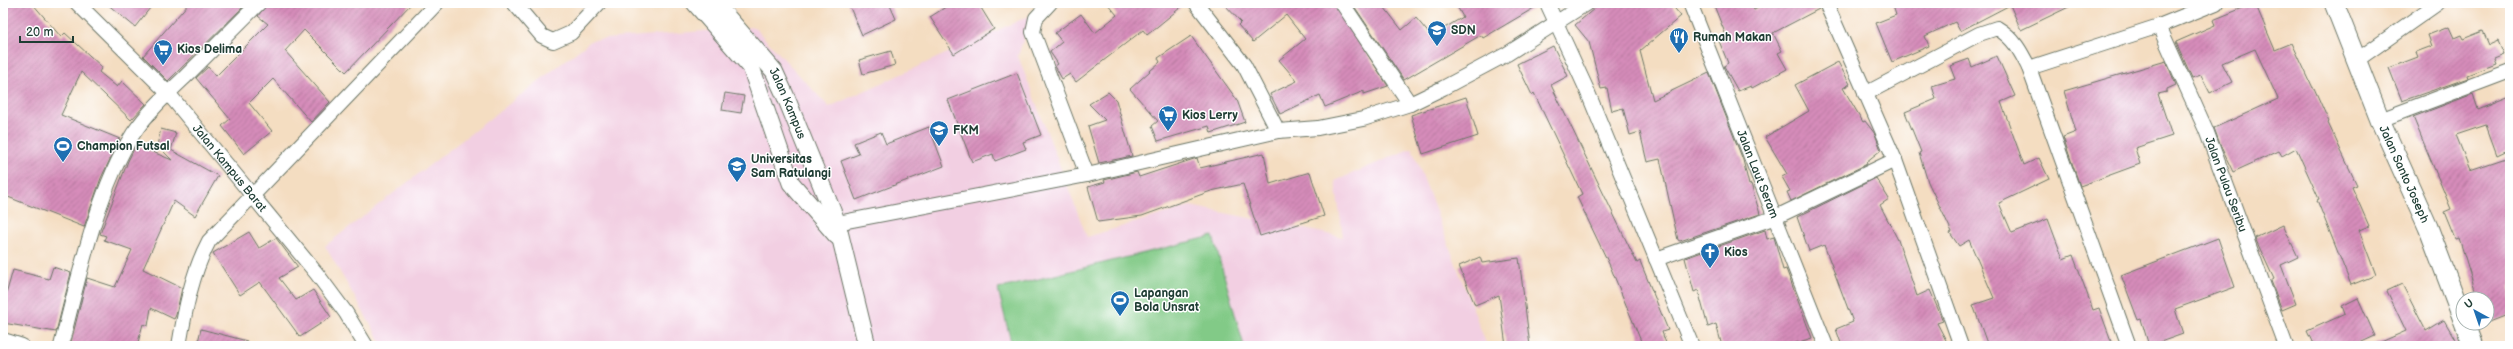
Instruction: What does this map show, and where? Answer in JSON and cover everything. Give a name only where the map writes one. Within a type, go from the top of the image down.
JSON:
[{"type":"main road","name":"Jalan Santo Joseph","points":[[2334,3],[2380,120],[2428,227],[2473,346]]},
{"type":"street","name":"Jalan Kampus Barat","points":[[77,3],[168,93],[317,274],[346,313],[366,346]]},
{"type":"street","points":[[61,346],[83,262],[110,184],[133,134],[168,93],[260,3]]},
{"type":"street","points":[[179,346],[185,314],[200,259],[209,241],[251,195],[437,3]]},
{"type":"street","points":[[514,3],[542,36],[553,41],[571,33],[599,3]]},
{"type":"street","name":"Jalan Kampus","points":[[695,3],[751,67],[792,183],[841,241]]},
{"type":"street","name":"Jalan Kampus","points":[[717,3],[774,71],[837,223],[867,346]]},
{"type":"street","points":[[1050,3],[1036,18],[1033,32],[1087,175]]},
{"type":"street","points":[[1196,3],[1244,65],[1278,131]]},
{"type":"street","points":[[1548,3],[1557,21],[1692,346]]},
{"type":"street","points":[[837,223],[1087,175],[1278,131],[1318,128],[1348,122],[1410,104],[1507,54],[1587,3]]},
{"type":"street","name":"Jalan Laut Seram","points":[[1690,3],[1826,346]]},
{"type":"street","points":[[1826,3],[1895,160],[1960,346]]},
{"type":"street","points":[[2029,68],[2159,26],[2216,3]]},
{"type":"street","points":[[2357,60],[2438,3]]},
{"type":"street","points":[[1345,4],[1410,104]]},
{"type":"street","name":"Jalan Pulau Seribu","points":[[2159,26],[2206,130],[2286,346]]},
{"type":"street","points":[[1865,94],[1979,34],[1998,28],[2008,34],[2018,47],[2029,68],[2129,346]]},
{"type":"street","points":[[2380,120],[2510,71]]},
{"type":"street","points":[[1656,259],[1776,217],[1895,160]]},
{"type":"street","points":[[3,340],[22,346]]},
{"type":"shaded area","name":"Universitas Sam Ratulangi","points":[[1031,15],[1018,56],[1087,237],[1190,206],[1343,237],[1335,181],[1412,148],[1487,346],[383,346],[325,246],[592,40],[754,27],[829,107]]},
{"type":"green space","name":"Lapangan Bola Unsrat","points":[[1213,236],[1244,346],[1012,346],[998,289]]},
{"type":"building","points":[[3,3],[32,3],[61,37],[65,33],[102,67],[99,72],[117,87],[122,81],[146,104],[131,120],[81,72],[61,115],[120,139],[101,178],[84,227],[3,195]]},
{"type":"building","points":[[106,3],[154,3],[135,27]]},
{"type":"building","points":[[189,3],[247,3],[168,81],[143,56]]},
{"type":"building","points":[[267,3],[412,3],[346,72],[304,30],[285,51],[330,102],[311,122],[273,79],[249,103],[272,131],[244,154],[222,126],[230,119],[196,78],[208,67],[216,76],[268,24],[258,16]]},
{"type":"building","points":[[848,3],[889,3],[896,19],[862,35]]},
{"type":"building","points":[[952,3],[978,3],[994,29],[954,54],[930,17]]},
{"type":"building","points":[[1107,3],[1186,3],[1147,35],[1143,30],[1076,82],[1070,74],[1062,79],[1055,66],[1058,64],[1050,52],[1062,42],[1055,33],[1081,14],[1095,33],[1117,15]]},
{"type":"building","points":[[1223,3],[1334,3],[1388,86],[1364,94],[1364,91],[1325,107],[1320,95],[1280,114],[1270,94],[1297,81],[1279,60],[1305,39],[1286,15],[1253,42],[1238,25],[1241,22]]},
{"type":"building","points":[[1352,3],[1381,3],[1402,30],[1416,18],[1431,36],[1463,17],[1455,3],[1539,3],[1539,5],[1483,38],[1481,35],[1404,80]]},
{"type":"building","points":[[1601,3],[1670,3],[1681,16],[1640,51],[1653,100],[1709,73],[1743,160],[1749,185],[1751,184],[1760,214],[1680,241],[1678,240],[1660,159],[1647,162],[1640,132],[1630,135],[1623,108],[1612,111],[1607,88],[1601,89],[1589,42],[1575,25]]},
{"type":"building","points":[[1713,3],[1751,3],[1754,10],[1768,3],[1818,3],[1819,9],[1773,33],[1782,51],[1778,53],[1787,69],[1752,88],[1751,86],[1738,91],[1724,66],[1728,63],[1719,41],[1727,38]]},
{"type":"building","points":[[1892,3],[2077,3],[2021,30],[2010,5],[1960,31],[1955,22],[1925,36],[1929,46],[1892,62],[1876,23],[1896,15]]},
{"type":"building","points":[[2255,3],[2275,50],[2292,43],[2314,88],[2329,122],[2328,123],[2357,185],[2352,187],[2369,226],[2359,230],[2376,275],[2351,285],[2317,200],[2319,199],[2296,148],[2282,156],[2279,151],[2233,172],[2221,147],[2214,128],[2278,99],[2255,49],[2222,63],[2232,82],[2210,93],[2201,75],[2192,78],[2176,42],[2215,25],[2213,20]]},
{"type":"building","points":[[2449,27],[2454,38],[2461,35],[2463,39],[2483,31],[2489,45],[2498,41],[2504,55],[2494,59],[2496,64],[2467,75],[2468,78],[2402,101],[2389,68],[2418,57],[2416,52],[2432,46],[2428,35]]},
{"type":"building","points":[[1191,36],[1237,100],[1245,122],[1211,133],[1209,126],[1158,141],[1152,126],[1158,121],[1130,89],[1160,62],[1158,58]]},
{"type":"building","points":[[1553,46],[1568,76],[1551,85],[1637,263],[1640,261],[1668,330],[1662,332],[1667,346],[1643,346],[1610,266],[1577,197],[1582,194],[1534,93],[1532,95],[1517,64]]},
{"type":"building","points":[[891,51],[895,65],[863,74],[859,60]]},
{"type":"building","points":[[1997,56],[2015,96],[2001,102],[2024,165],[2039,158],[2049,179],[1999,203],[2012,233],[2048,219],[2063,259],[2073,255],[2093,310],[2099,308],[2113,346],[1988,346],[1973,305],[1994,298],[1969,240],[1959,246],[1950,233],[1952,232],[1928,182],[1919,153],[1921,152],[1905,112],[1936,99],[1932,86],[1955,79],[1950,66],[1969,59],[1972,67]]},
{"type":"building","points":[[2166,61],[2176,85],[2167,89],[2167,92],[2158,94],[2172,136],[2135,148],[2140,164],[2080,186],[2063,137],[2076,132],[2064,91]]},
{"type":"building","points":[[1838,62],[1850,84],[1843,88],[1863,122],[1865,121],[1875,134],[1881,150],[1866,162],[1867,164],[1791,201],[1787,192],[1790,191],[1782,177],[1787,174],[1765,137],[1809,111],[1795,85]]},
{"type":"building","points":[[1017,73],[1041,135],[1023,142],[1026,149],[995,161],[993,154],[972,162],[948,100]]},
{"type":"building","points":[[1108,92],[1116,100],[1132,156],[1099,163],[1088,126],[1105,120],[1089,104]]},
{"type":"building","points":[[725,93],[744,96],[741,113],[722,110]]},
{"type":"building","points":[[2473,94],[2478,109],[2510,96],[2510,149],[2497,155],[2486,125],[2456,135],[2470,170],[2506,158],[2510,167],[2510,314],[2495,320],[2495,291],[2476,291],[2459,238],[2455,239],[2444,212],[2451,209],[2413,117]]},
{"type":"building","points":[[1466,97],[1478,136],[1423,154],[1411,115]]},
{"type":"building","points":[[929,127],[944,166],[856,200],[841,161],[859,154],[854,143],[881,132],[886,144]]},
{"type":"building","points":[[161,129],[176,133],[171,150],[218,176],[195,216],[174,201],[143,269],[182,288],[176,315],[174,319],[151,308],[148,326],[143,324],[137,346],[70,346],[87,278],[115,287],[132,250],[104,240],[106,236],[100,234],[128,161],[136,145],[172,160],[157,145]]},
{"type":"building","points":[[1264,153],[1270,184],[1310,172],[1324,216],[1260,236],[1243,184],[1211,191],[1142,216],[1098,222],[1088,187],[1105,182],[1104,180],[1137,172],[1139,177],[1197,158],[1200,168]]},
{"type":"building","points":[[1876,178],[1889,199],[1880,205],[1898,240],[1917,296],[1930,290],[1943,321],[1937,323],[1949,346],[1842,346],[1836,329],[1853,322],[1824,245],[1809,251],[1797,217]]},
{"type":"building","points":[[2283,225],[2298,257],[2281,265],[2296,304],[2282,310],[2271,281],[2274,279],[2255,238]]},
{"type":"building","points":[[1765,230],[1767,239],[1774,237],[1783,270],[1786,269],[1812,338],[1786,346],[1722,346],[1716,324],[1708,327],[1698,290],[1694,292],[1685,258]]},
{"type":"building","points":[[249,232],[259,248],[276,238],[298,267],[279,278],[296,300],[313,290],[331,317],[300,337],[260,282],[240,295],[213,253]]},
{"type":"building","points":[[2218,238],[2235,287],[2175,309],[2183,334],[2149,346],[2141,319],[2138,320],[2121,275]]},
{"type":"building","points":[[1480,257],[1482,263],[1519,258],[1530,346],[1506,346],[1499,295],[1475,305],[1459,266]]},
{"type":"building","points":[[53,267],[71,273],[56,332],[3,323],[3,305],[13,270],[49,279]]},
{"type":"building","points":[[2402,284],[2426,331],[2444,320],[2459,346],[2372,346],[2406,331],[2387,291]]},
{"type":"building","points":[[2358,298],[2375,336],[2353,346],[2314,346],[2307,331],[2345,314],[2342,306]]},
{"type":"building","points":[[201,329],[247,341],[246,346],[197,346]]},
{"type":"place","name":"SDN","points":[[1437,47]]},
{"type":"place","name":"Rumah Makan","points":[[1679,54]]},
{"type":"place","name":"Kios Delima","points":[[163,66]]},
{"type":"place","name":"Kios Lerry","points":[[1168,132]]},
{"type":"place","name":"FKM","points":[[939,147]]},
{"type":"place","name":"Champion Futsal","points":[[63,163]]},
{"type":"place","name":"Universitas Sam Ratulangi","points":[[737,183]]},
{"type":"place","name":"Kios","points":[[1710,269]]},
{"type":"place","name":"Lapangan Bola Unsrat","points":[[1120,317]]}]
